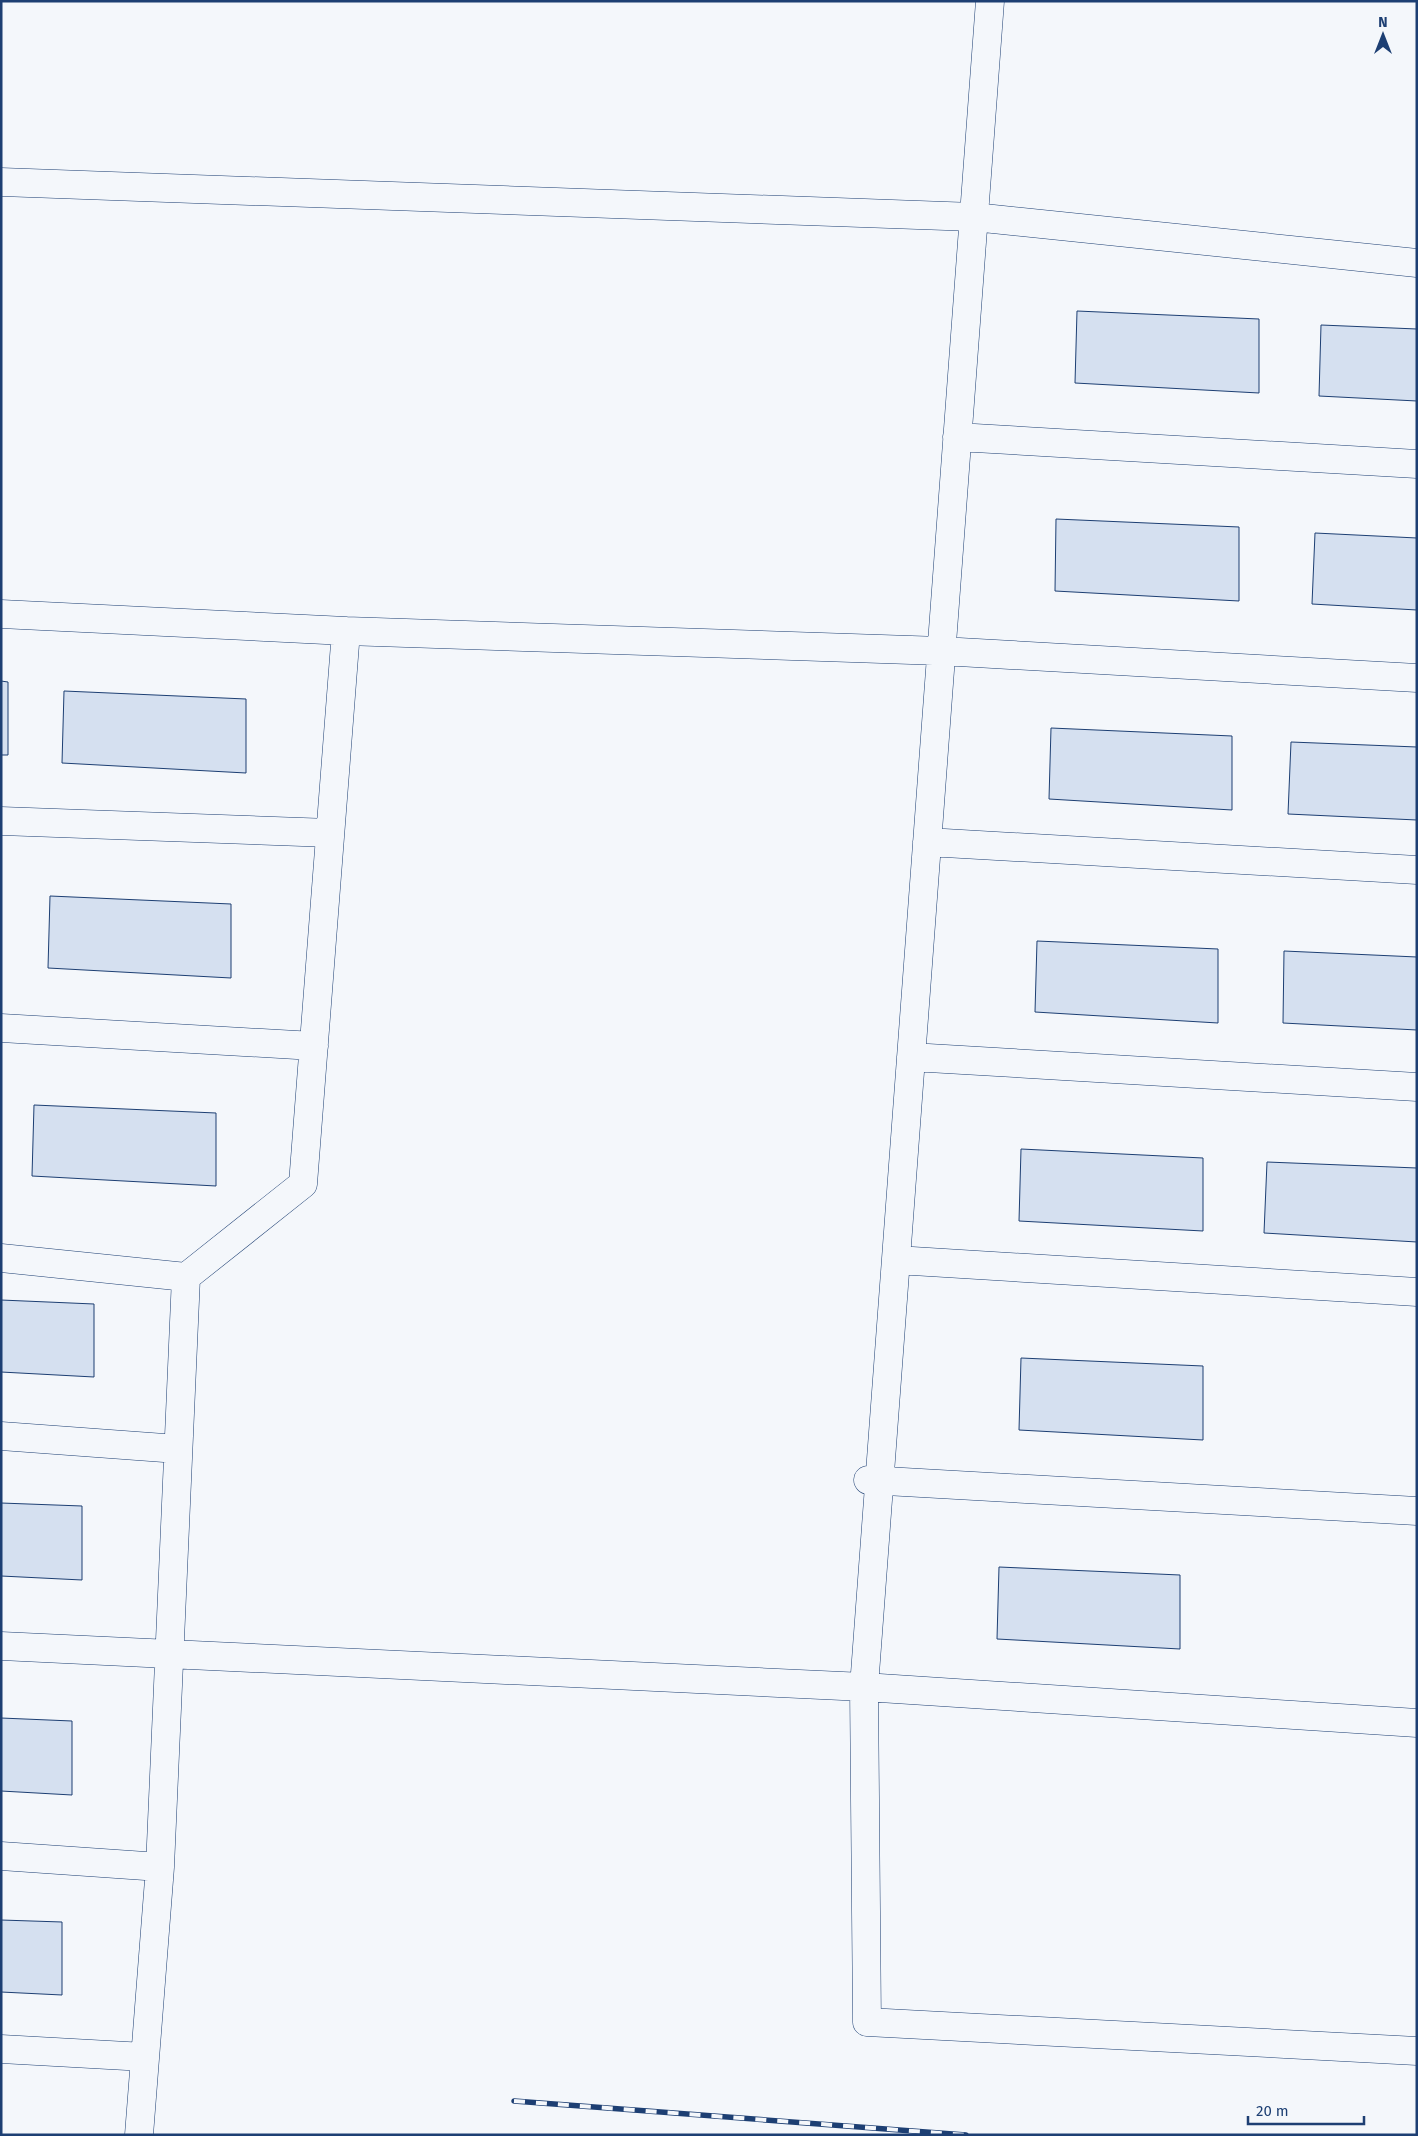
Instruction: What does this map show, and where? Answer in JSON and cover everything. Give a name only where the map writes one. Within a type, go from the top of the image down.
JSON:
[{"type":"lane","points":[[990,1],[896,1260],[874,1480],[864,1687],[867,2022],[1417,2052]]},
{"type":"lane","points":[[1,182],[974,217],[1417,263]]},
{"type":"lane","points":[[958,437],[1417,464]]},
{"type":"lane","points":[[1,614],[346,631],[941,651],[1417,678]]},
{"type":"lane","points":[[1,1258],[186,1277],[303,1184],[346,631]]},
{"type":"lane","points":[[1,821],[330,834]]},
{"type":"lane","points":[[927,842],[1417,870]]},
{"type":"lane","points":[[1,1028],[314,1046]]},
{"type":"lane","points":[[911,1057],[1417,1087]]},
{"type":"lane","points":[[896,1260],[1417,1292]]},
{"type":"lane","points":[[139,2135],[160,1867],[186,1277]]},
{"type":"lane","points":[[1,1436],[178,1449]]},
{"type":"lane","points":[[874,1480],[1417,1511]]},
{"type":"lane","points":[[1,1646],[864,1687],[1417,1723]]},
{"type":"lane","points":[[1,1856],[160,1867]]},
{"type":"lane","points":[[1,2049],[145,2057]]},
{"type":"building","points":[[1077,311],[1259,319],[1259,393],[1075,383]]},
{"type":"building","points":[[1321,325],[1417,329],[1417,401],[1319,396]]},
{"type":"building","points":[[1056,519],[1239,527],[1239,601],[1055,591]]},
{"type":"building","points":[[1315,533],[1417,538],[1417,610],[1312,604]]},
{"type":"building","points":[[1,681],[8,682],[8,755],[1,755]]},
{"type":"building","points":[[64,691],[246,699],[246,773],[62,763]]},
{"type":"building","points":[[1051,728],[1232,736],[1232,810],[1049,799]]},
{"type":"building","points":[[1291,742],[1417,747],[1417,820],[1288,814]]},
{"type":"building","points":[[50,896],[231,904],[231,978],[48,968]]},
{"type":"building","points":[[1037,941],[1218,949],[1218,1023],[1035,1012]]},
{"type":"building","points":[[1284,951],[1417,957],[1417,1030],[1283,1023]]},
{"type":"building","points":[[34,1105],[216,1113],[216,1186],[32,1176]]},
{"type":"building","points":[[1021,1149],[1203,1158],[1203,1231],[1019,1221]]},
{"type":"building","points":[[1267,1162],[1417,1168],[1417,1242],[1264,1233]]},
{"type":"building","points":[[1,1300],[94,1304],[94,1377],[1,1372]]},
{"type":"building","points":[[1021,1358],[1203,1366],[1203,1440],[1019,1430]]},
{"type":"building","points":[[1,1503],[82,1506],[82,1580],[1,1576]]},
{"type":"building","points":[[999,1567],[1180,1575],[1180,1649],[997,1639]]},
{"type":"building","points":[[1,1718],[72,1721],[72,1795],[1,1791]]},
{"type":"building","points":[[1,1920],[62,1922],[62,1995],[1,1992]]},
{"type":"railway","points":[[514,2101],[966,2135]]}]
